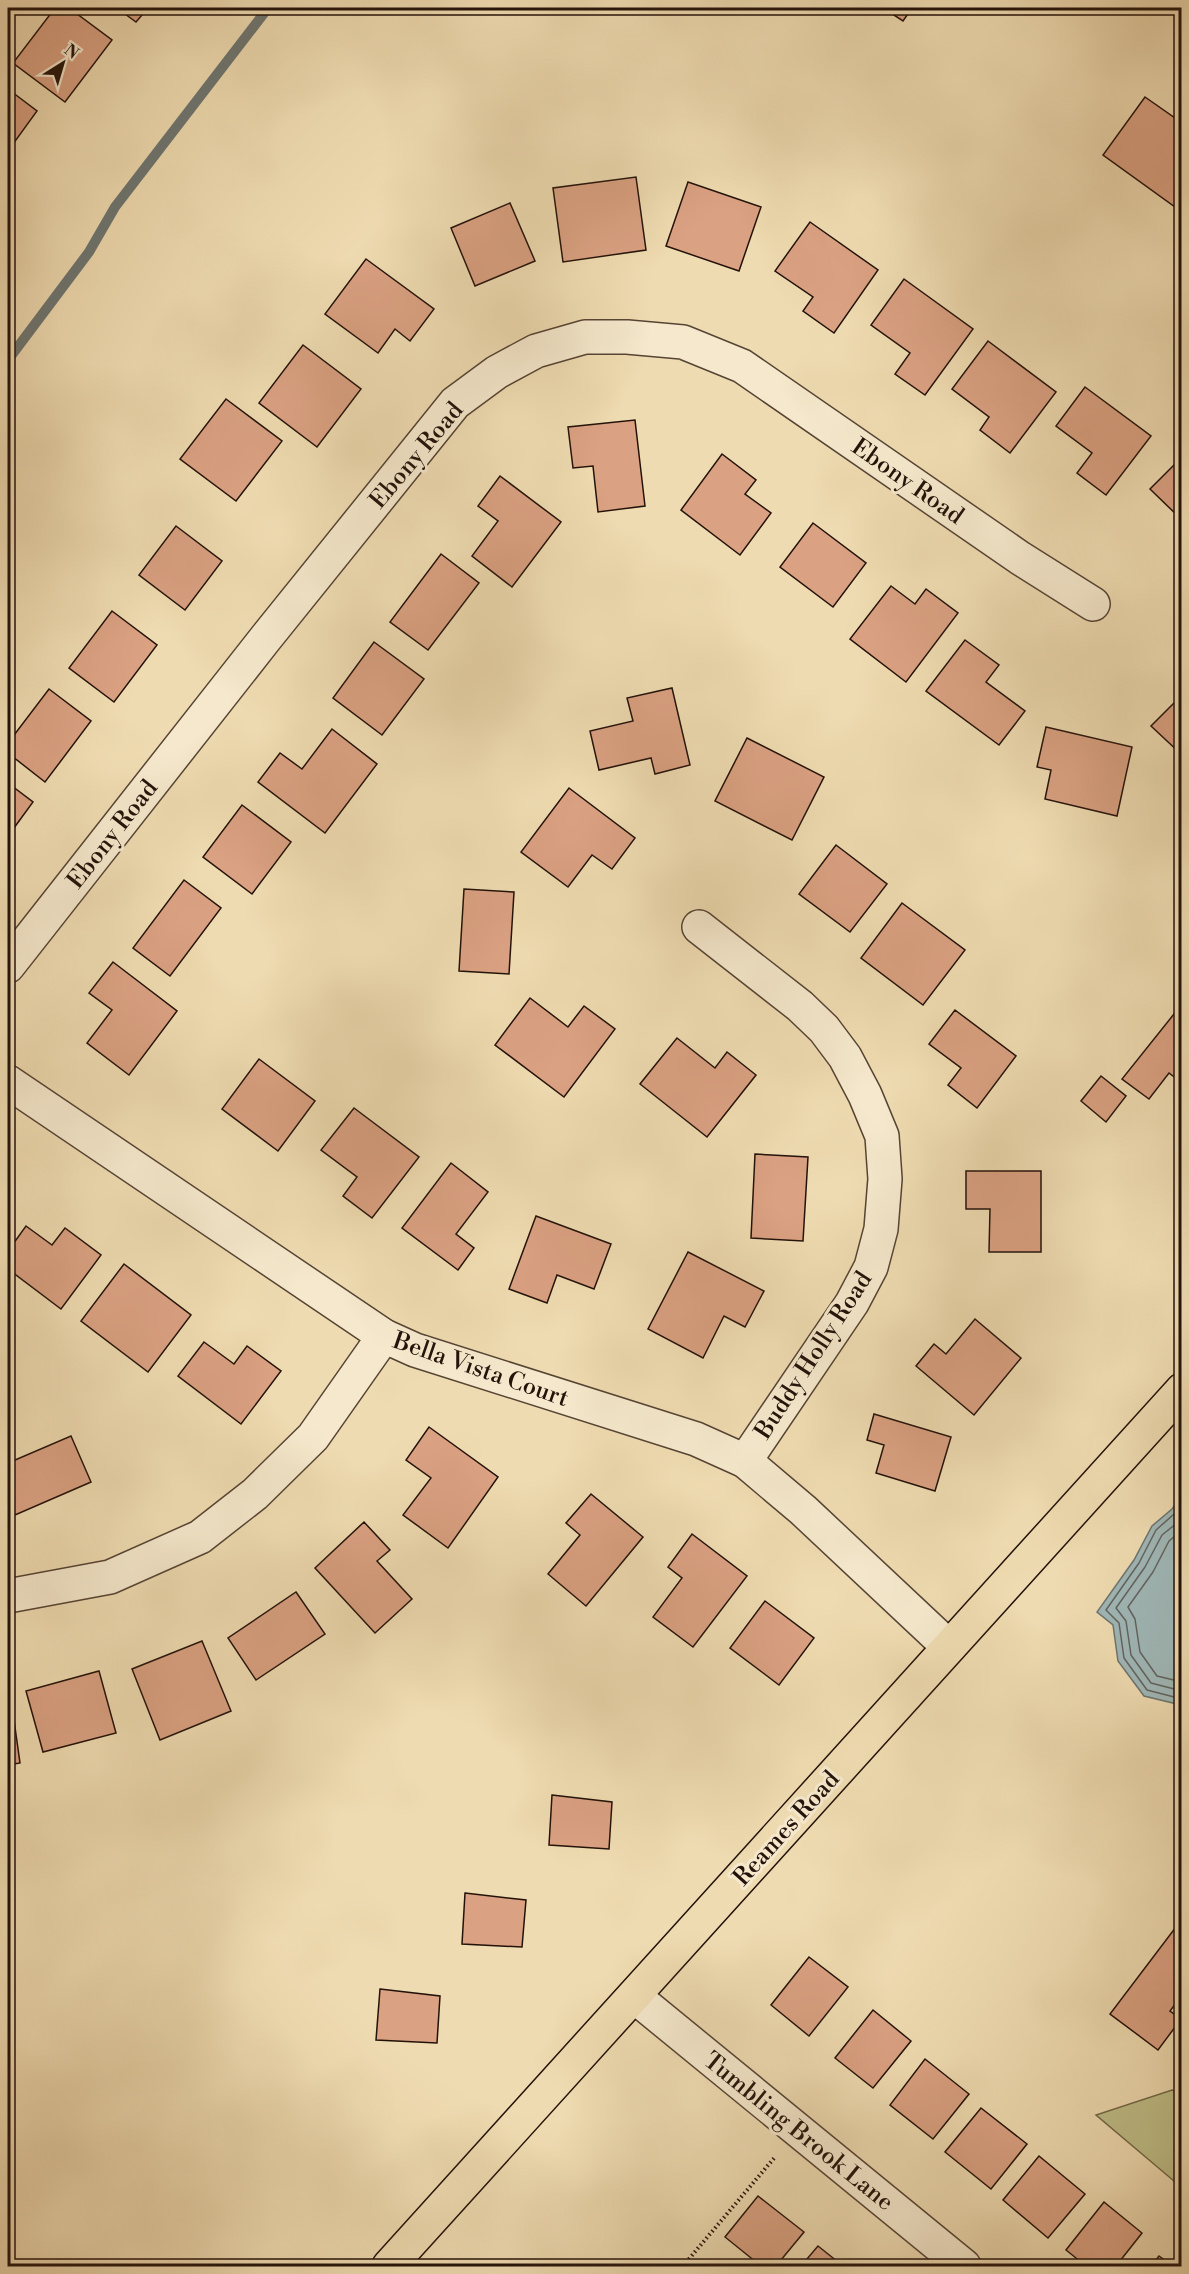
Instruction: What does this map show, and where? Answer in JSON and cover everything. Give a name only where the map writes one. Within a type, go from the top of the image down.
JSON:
[{"type":"main road","name":"Reames Road","points":[[390,2266],[1182,1390]]},
{"type":"street","name":"Ebony Road","points":[[8,966],[265,639],[455,404],[496,372],[536,351],[585,337],[627,337],[683,342],[742,366],[1020,558],[1093,604]]},
{"type":"street","name":"Buddy Holly Road","points":[[699,927],[800,1006],[824,1029],[845,1056],[882,1136],[885,1179],[881,1229],[871,1267],[852,1303],[745,1461]]},
{"type":"street","name":"Bella Vista Court","points":[[8,1082],[384,1336],[415,1350],[696,1439],[745,1461],[803,1510],[949,1647]]},
{"type":"street","points":[[8,1596],[110,1577],[200,1537],[255,1494],[313,1437],[384,1336]]},
{"type":"street","name":"Tumbling Brook Lane","points":[[634,1996],[964,2266]]},
{"type":"path","points":[[683,2266],[776,2156]]},
{"type":"shaded area","points":[[1172,2090],[1181,2094],[1181,2187],[1096,2115]]},
{"type":"water","points":[[1181,1497],[1181,1705],[1144,1696],[1118,1661],[1113,1625],[1097,1612],[1134,1560],[1152,1526],[1172,1509]]},
{"type":"building","points":[[55,8],[69,8],[112,40],[65,102],[13,63]]},
{"type":"building","points":[[117,8],[148,8],[136,22]]},
{"type":"building","points":[[883,8],[912,8],[903,21]]},
{"type":"building","points":[[8,89],[37,111],[8,151]]},
{"type":"building","points":[[1145,97],[1182,123],[1182,212],[1103,155]]},
{"type":"building","points":[[636,177],[646,250],[563,262],[553,188]]},
{"type":"building","points":[[688,182],[761,207],[739,271],[666,246]]},
{"type":"building","points":[[510,203],[535,261],[475,286],[451,228]]},
{"type":"building","points":[[810,222],[878,270],[834,333],[803,311],[813,297],[775,271]]},
{"type":"building","points":[[366,259],[434,309],[410,341],[395,329],[378,353],[325,314]]},
{"type":"building","points":[[904,279],[973,329],[925,395],[895,374],[910,353],[871,325]]},
{"type":"building","points":[[988,341],[1056,392],[1010,453],[980,430],[989,417],[952,389]]},
{"type":"building","points":[[303,345],[361,389],[317,447],[259,403]]},
{"type":"building","points":[[1085,387],[1151,436],[1106,495],[1077,473],[1092,453],[1056,426]]},
{"type":"building","points":[[226,399],[282,441],[236,501],[180,459]]},
{"type":"building","points":[[635,420],[645,506],[598,512],[593,466],[573,468],[568,427]]},
{"type":"building","points":[[722,454],[756,480],[745,494],[771,513],[740,555],[681,510]]},
{"type":"building","points":[[1182,457],[1182,520],[1150,489]]},
{"type":"building","points":[[500,476],[561,522],[512,587],[472,556],[498,521],[478,506]]},
{"type":"building","points":[[813,523],[866,563],[833,607],[780,567]]},
{"type":"building","points":[[176,526],[222,561],[185,610],[139,575]]},
{"type":"building","points":[[441,554],[479,583],[428,650],[390,622]]},
{"type":"building","points":[[891,586],[915,604],[926,589],[958,613],[906,682],[850,639]]},
{"type":"building","points":[[112,611],[157,645],[114,702],[69,668]]},
{"type":"building","points":[[965,640],[999,665],[986,682],[1025,711],[999,745],[926,691]]},
{"type":"building","points":[[374,642],[424,679],[382,735],[333,698]]},
{"type":"building","points":[[672,688],[690,765],[655,774],[651,758],[599,770],[590,731],[633,721],[627,698]]},
{"type":"building","points":[[49,689],[91,721],[45,782],[8,753],[8,743]]},
{"type":"building","points":[[1182,695],[1182,755],[1151,726]]},
{"type":"building","points":[[1046,727],[1132,747],[1117,816],[1045,799],[1051,770],[1037,767]]},
{"type":"building","points":[[332,729],[377,764],[325,833],[258,782],[280,753],[302,769]]},
{"type":"building","points":[[747,738],[824,777],[792,840],[715,801]]},
{"type":"building","points":[[8,783],[33,802],[11,832],[8,829]]},
{"type":"building","points":[[569,788],[635,838],[612,869],[592,855],[568,887],[521,852]]},
{"type":"building","points":[[242,805],[291,842],[252,894],[203,857]]},
{"type":"building","points":[[836,845],[887,884],[850,932],[799,894]]},
{"type":"building","points":[[184,880],[221,908],[170,976],[133,948]]},
{"type":"building","points":[[464,889],[514,892],[509,974],[459,971]]},
{"type":"building","points":[[902,903],[965,950],[923,1005],[861,958]]},
{"type":"building","points":[[113,962],[177,1011],[129,1075],[87,1043],[112,1010],[89,993]]},
{"type":"building","points":[[530,998],[568,1027],[584,1006],[615,1029],[564,1097],[495,1045]]},
{"type":"building","points":[[1182,1004],[1182,1083],[1169,1073],[1149,1099],[1122,1079]]},
{"type":"building","points":[[955,1010],[1016,1056],[977,1108],[948,1085],[961,1068],[929,1044]]},
{"type":"building","points":[[677,1038],[715,1068],[727,1052],[756,1075],[707,1137],[640,1084]]},
{"type":"building","points":[[259,1059],[315,1101],[278,1151],[222,1109]]},
{"type":"building","points":[[1101,1076],[1126,1096],[1106,1122],[1081,1101]]},
{"type":"building","points":[[354,1108],[419,1157],[372,1218],[343,1196],[357,1177],[321,1150]]},
{"type":"building","points":[[755,1154],[808,1157],[803,1241],[751,1238]]},
{"type":"building","points":[[451,1163],[488,1192],[456,1234],[474,1248],[458,1270],[402,1228]]},
{"type":"building","points":[[966,1171],[1041,1171],[1041,1252],[989,1252],[990,1209],[966,1209]]},
{"type":"building","points":[[536,1216],[611,1244],[594,1289],[557,1275],[547,1303],[509,1289]]},
{"type":"building","points":[[26,1226],[52,1245],[65,1228],[101,1255],[61,1309],[8,1269],[8,1251]]},
{"type":"building","points":[[688,1252],[764,1291],[745,1327],[724,1316],[703,1358],[648,1329]]},
{"type":"building","points":[[124,1264],[191,1315],[148,1372],[81,1321]]},
{"type":"building","points":[[975,1319],[1021,1358],[974,1415],[916,1366],[934,1344],[946,1354]]},
{"type":"building","points":[[204,1342],[234,1364],[247,1346],[281,1371],[241,1424],[178,1376]]},
{"type":"building","points":[[874,1414],[951,1437],[935,1491],[876,1473],[884,1445],[867,1440]]},
{"type":"building","points":[[429,1427],[498,1477],[448,1548],[403,1515],[431,1478],[406,1460]]},
{"type":"building","points":[[71,1436],[91,1482],[15,1515],[8,1497],[8,1463]]},
{"type":"building","points":[[591,1494],[643,1537],[586,1606],[548,1574],[580,1535],[566,1523]]},
{"type":"building","points":[[364,1522],[390,1550],[377,1561],[412,1599],[375,1633],[315,1568]]},
{"type":"building","points":[[692,1534],[747,1576],[693,1647],[653,1617],[682,1578],[668,1567]]},
{"type":"building","points":[[296,1592],[325,1634],[256,1680],[228,1638]]},
{"type":"building","points":[[765,1601],[814,1638],[779,1685],[730,1648]]},
{"type":"building","points":[[202,1641],[231,1711],[160,1740],[132,1669]]},
{"type":"building","points":[[99,1671],[116,1733],[43,1752],[26,1691]]},
{"type":"building","points":[[13,1713],[20,1763],[8,1765],[8,1714]]},
{"type":"building","points":[[552,1795],[612,1802],[609,1849],[549,1845]]},
{"type":"building","points":[[465,1893],[526,1900],[522,1947],[462,1944]]},
{"type":"building","points":[[1182,1919],[1182,1995],[1170,2011],[1181,2019],[1158,2050],[1110,2014]]},
{"type":"building","points":[[809,1957],[848,1987],[809,2036],[771,2005]]},
{"type":"building","points":[[380,1989],[440,1996],[437,2043],[376,2040]]},
{"type":"building","points":[[873,2010],[911,2041],[873,2088],[835,2058]]},
{"type":"building","points":[[925,2059],[969,2094],[933,2139],[890,2105]]},
{"type":"building","points":[[981,2108],[1027,2144],[991,2189],[945,2152]]},
{"type":"building","points":[[1039,2156],[1085,2194],[1048,2238],[1003,2200]]},
{"type":"building","points":[[758,2196],[804,2232],[776,2266],[761,2266],[725,2237]]},
{"type":"building","points":[[1104,2202],[1142,2233],[1116,2266],[1086,2266],[1066,2250]]},
{"type":"building","points":[[818,2246],[843,2266],[801,2266]]},
{"type":"building","points":[[1159,2256],[1173,2266],[1151,2266]]},
{"type":"waterway","points":[[8,360],[89,252],[115,207],[268,8]]}]
